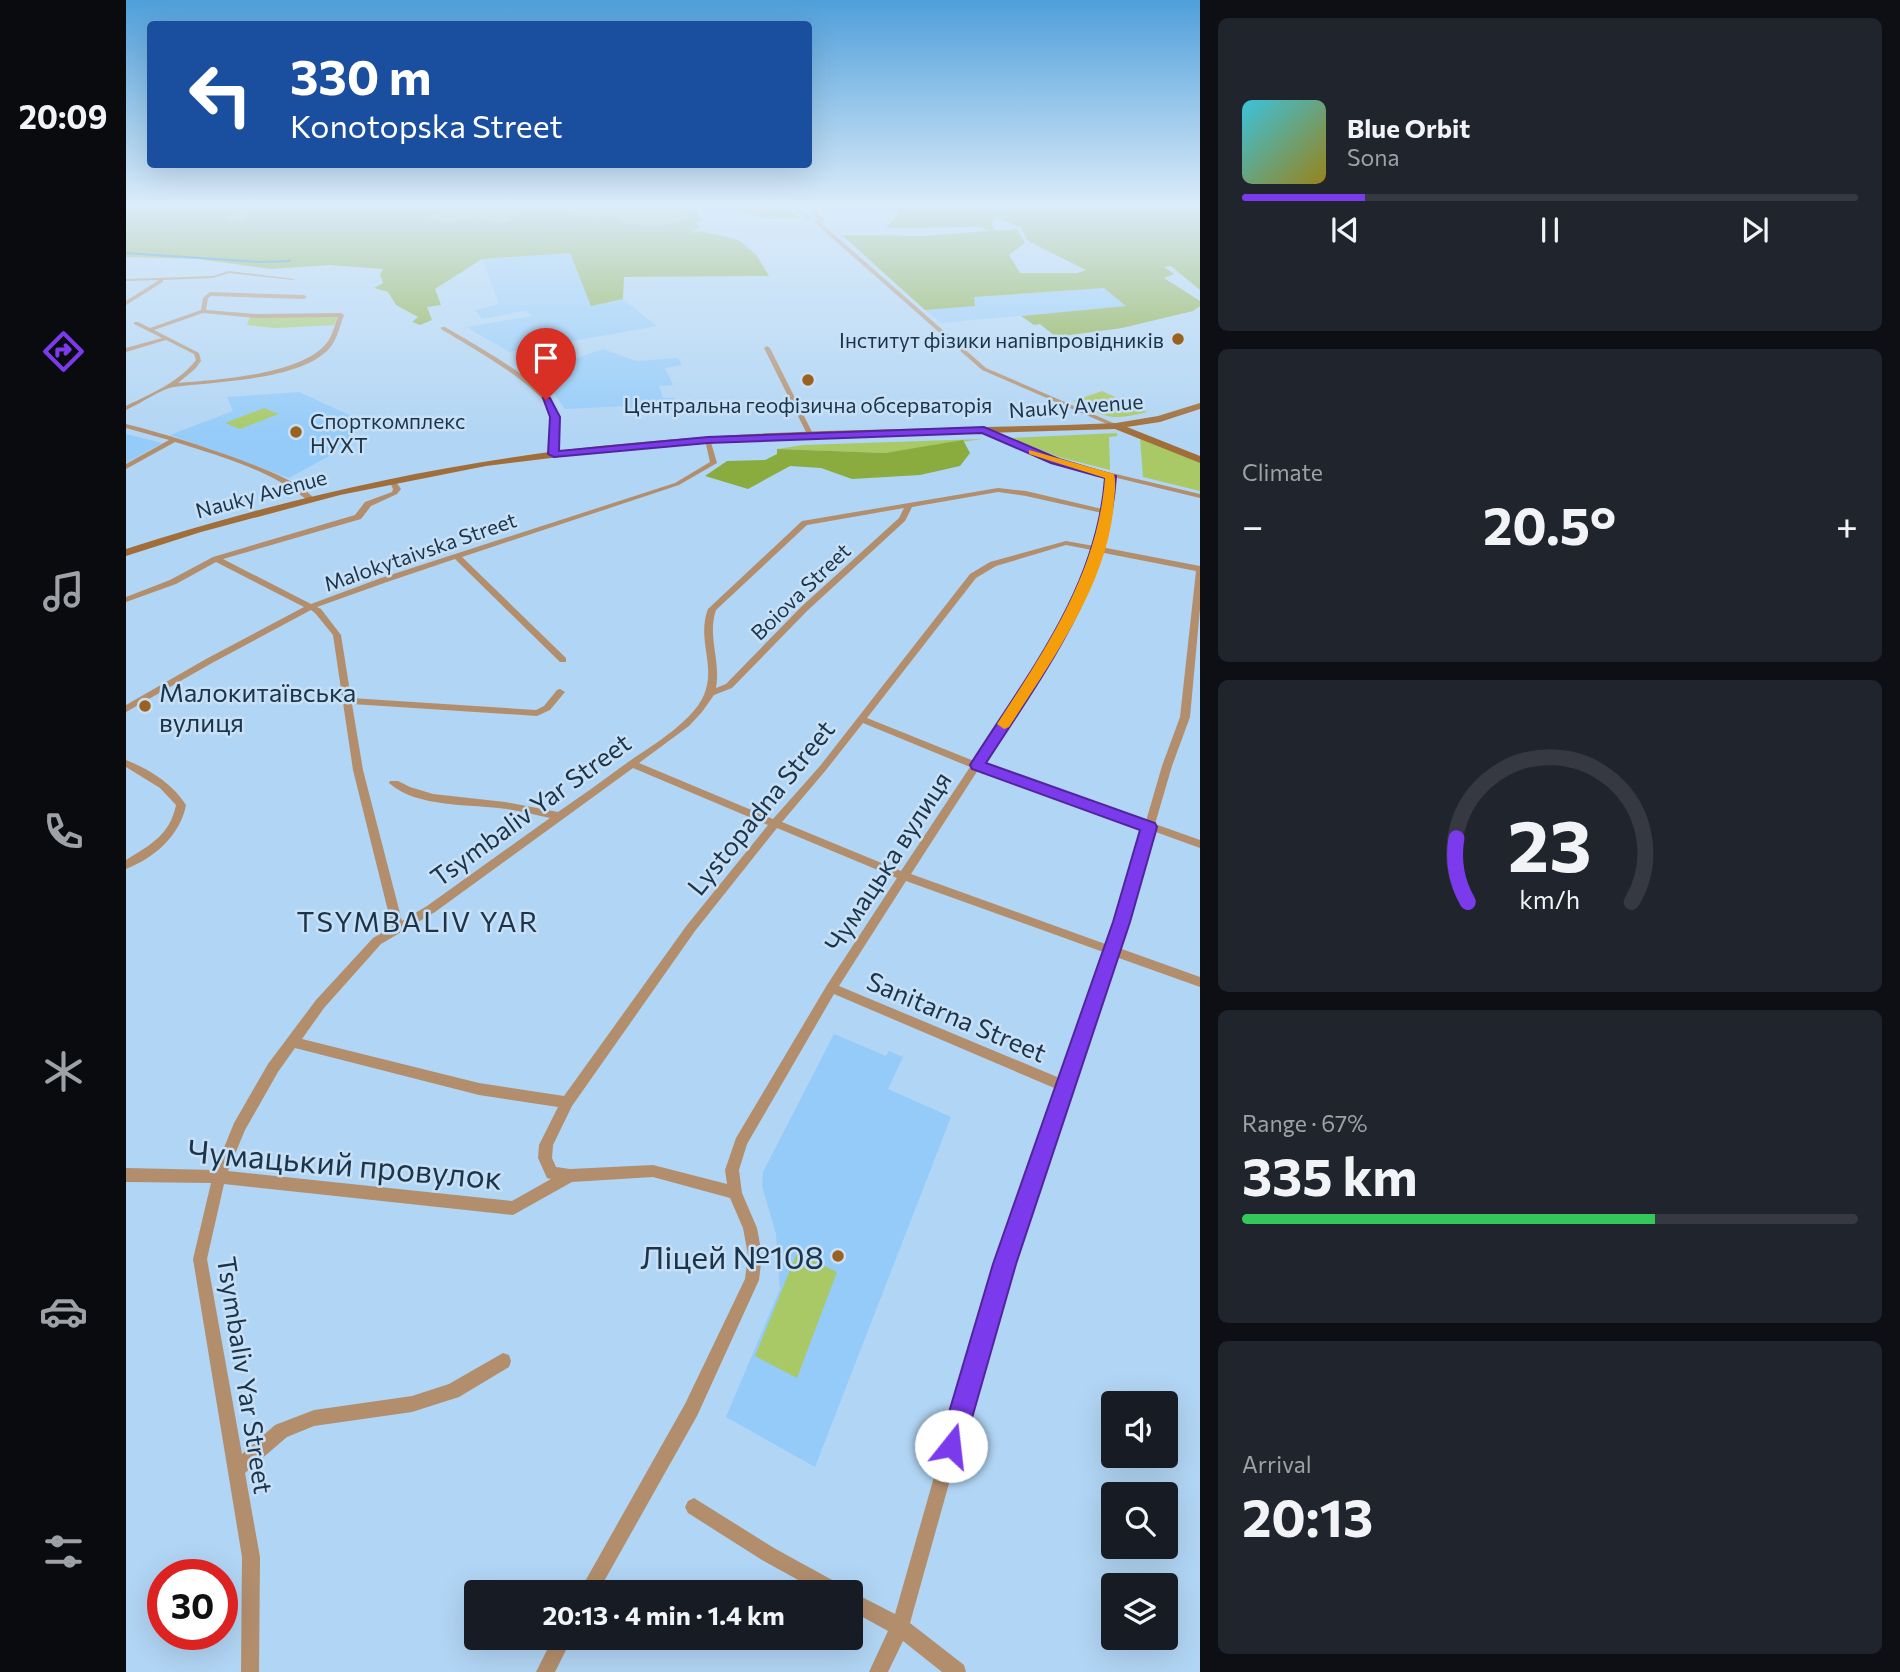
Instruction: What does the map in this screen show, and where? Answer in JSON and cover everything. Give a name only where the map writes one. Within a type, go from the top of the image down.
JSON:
[{"type":"main road","name":"Nauky Avenue","points":[[126,553],[211,525],[310,498],[392,480],[554,454],[708,440],[1115,426],[1160,419],[1200,406]]},
{"type":"main road","points":[[1115,426],[1200,460]]},
{"type":"street","points":[[126,303],[158,282]]},
{"type":"street","points":[[888,282],[984,369],[1115,426]]},
{"type":"street","points":[[203,311],[206,298],[219,293],[304,297]]},
{"type":"street","points":[[151,330],[203,311],[257,316],[341,315],[328,346],[300,362],[248,377],[167,386]]},
{"type":"street","points":[[126,408],[167,386],[199,360],[196,353],[135,323]]},
{"type":"street","points":[[443,328],[516,375],[546,400],[555,417],[554,454]]},
{"type":"street","points":[[126,350],[168,338]]},
{"type":"street","points":[[767,348],[811,436]]},
{"type":"street","points":[[126,426],[176,439],[295,486],[310,498]]},
{"type":"street","points":[[984,430],[1055,461],[1200,496]]},
{"type":"street","points":[[126,467],[176,439]]},
{"type":"street","name":"Malokytaivska Street","points":[[126,709],[311,607],[456,556],[677,484],[714,463],[708,440]]},
{"type":"street","name":"Чумацька вулиця","points":[[735,1193],[732,1170],[741,1142],[831,988],[1055,644],[1085,586],[1099,549],[1108,512],[1110,476]]},
{"type":"street","points":[[126,600],[173,582],[216,559],[358,517],[368,504],[397,489],[392,480]]},
{"type":"street","points":[[710,694],[707,619],[727,593],[805,523],[908,507],[998,489],[1088,511],[1108,512]]},
{"type":"street","name":"Boiova Street","points":[[710,694],[729,686],[804,609],[902,519],[908,507]]},
{"type":"street","name":"Lystopadna Street","points":[[570,1176],[552,1173],[545,1158],[546,1145],[567,1102],[691,928],[978,571],[993,564],[1066,543],[1200,569]]},
{"type":"street","points":[[456,556],[564,660]]},
{"type":"street","points":[[216,559],[311,607],[324,616],[337,635],[358,770],[398,928]]},
{"type":"street","points":[[878,1672],[900,1627],[985,1326],[1112,949],[1185,717],[1194,697],[1200,569]]},
{"type":"street","points":[[348,701],[537,713],[547,708],[560,692]]},
{"type":"street","name":"Tsymbaliv Yar Street","points":[[250,1672],[251,1557],[200,1259],[219,1177],[239,1127],[273,1068],[349,969],[377,941],[430,909],[676,732],[700,710],[710,694]]},
{"type":"street","points":[[861,719],[977,765],[1200,844]]},
{"type":"street","points":[[126,762],[163,786],[181,805],[175,828],[163,841],[126,865]]},
{"type":"street","points":[[632,764],[904,874],[1200,982]]},
{"type":"street","points":[[394,783],[408,792],[447,800],[516,807],[558,816]]},
{"type":"street","name":"Sanitarna Street","points":[[831,988],[1066,1087]]},
{"type":"street","points":[[293,1042],[480,1089],[567,1102]]},
{"type":"street","name":"Чумацький провулок","points":[[126,1175],[219,1177],[513,1208],[570,1176],[653,1171],[735,1193]]},
{"type":"street","points":[[595,1580],[691,1410],[751,1280],[755,1255],[750,1228],[735,1193]]},
{"type":"street","points":[[237,1469],[281,1431],[314,1418],[412,1405],[453,1391],[503,1361]]},
{"type":"street","points":[[694,1507],[815,1580]]},
{"type":"street","points":[[863,1607],[900,1627],[957,1672]]},
{"type":"street","points":[[545,1672],[557,1650]]},
{"type":"shaded area","points":[[491,282],[582,282],[591,306],[623,299],[657,326],[510,352],[466,327],[533,316],[524,311],[482,319],[475,310],[499,304]]},
{"type":"shaded area","points":[[1104,288],[1127,306],[941,323],[925,310],[975,306],[973,297]]},
{"type":"shaded area","points":[[603,349],[636,361],[678,358],[682,365],[665,368],[673,385],[659,386],[663,398],[674,398],[679,407],[671,410],[631,412],[627,406],[565,409],[554,393],[531,374]]},
{"type":"shaded area","points":[[299,392],[360,420],[352,437],[329,456],[289,478],[170,435],[233,411],[227,397]]},
{"type":"shaded area","points":[[126,434],[162,443],[126,463]]},
{"type":"shaded area","name":"Ліцей №108","points":[[834,1034],[886,1056],[889,1051],[903,1057],[888,1089],[951,1117],[815,1467],[726,1417],[780,1289],[776,1234],[762,1186],[763,1172]]},
{"type":"green space","points":[[446,282],[435,289],[441,305],[427,307],[432,320],[420,325],[412,322],[418,317],[396,305],[388,292],[374,288],[383,283]]},
{"type":"green space","points":[[582,282],[624,282],[623,299],[591,306]]},
{"type":"green space","points":[[894,282],[1170,282],[1200,301],[1200,306],[1193,311],[1122,328],[1056,337],[1040,324],[1034,325],[1021,316],[1126,306],[1104,288],[974,297],[975,306],[925,310]]},
{"type":"green space","points":[[1190,282],[1200,282],[1200,290]]},
{"type":"green space","points":[[338,316],[334,325],[275,328],[247,325],[250,317]]},
{"type":"green space","points":[[1102,391],[1147,412],[1109,416],[1073,401]]},
{"type":"green space","points":[[264,408],[279,414],[240,429],[225,423]]},
{"type":"green space","points":[[1117,433],[1117,436],[1109,437],[1110,470],[1059,457],[1010,438]]},
{"type":"green space","points":[[1140,438],[1200,463],[1200,491],[1143,477]]},
{"type":"green space","points":[[982,439],[885,453],[777,449],[803,445]]},
{"type":"green space","points":[[963,440],[970,453],[960,466],[920,475],[852,479],[821,468],[790,466],[748,489],[705,476],[727,461],[765,460],[777,454],[777,449],[885,453]]},
{"type":"green space","points":[[797,1253],[837,1272],[797,1378],[755,1356]]},
{"type":"slow traffic","points":[[1004,724],[1055,644],[1085,586],[1099,549],[1108,512],[1110,476],[1032,452]]},
{"type":"place","name":"Інститут фізики напівпровідників","points":[[1178,339]]},
{"type":"place","name":"Центральна геофізична обсерваторія","points":[[808,380]]},
{"type":"place","name":"Спорткомплекс НУХТ","points":[[296,432]]},
{"type":"place","name":"Малокитаївська вулиця","points":[[145,706]]},
{"type":"place","name":"Ліцей №108","points":[[838,1256]]},
{"type":"district","name":"TSYMBALIV YAR","points":[[418,921]]},
{"type":"route","points":[[546,400],[555,417],[554,454],[708,440],[984,430],[1055,461],[1110,476],[1108,512],[1099,549],[1085,586],[1055,644],[977,765],[1149,827],[1121,922],[1004,1264],[951,1446]]}]
